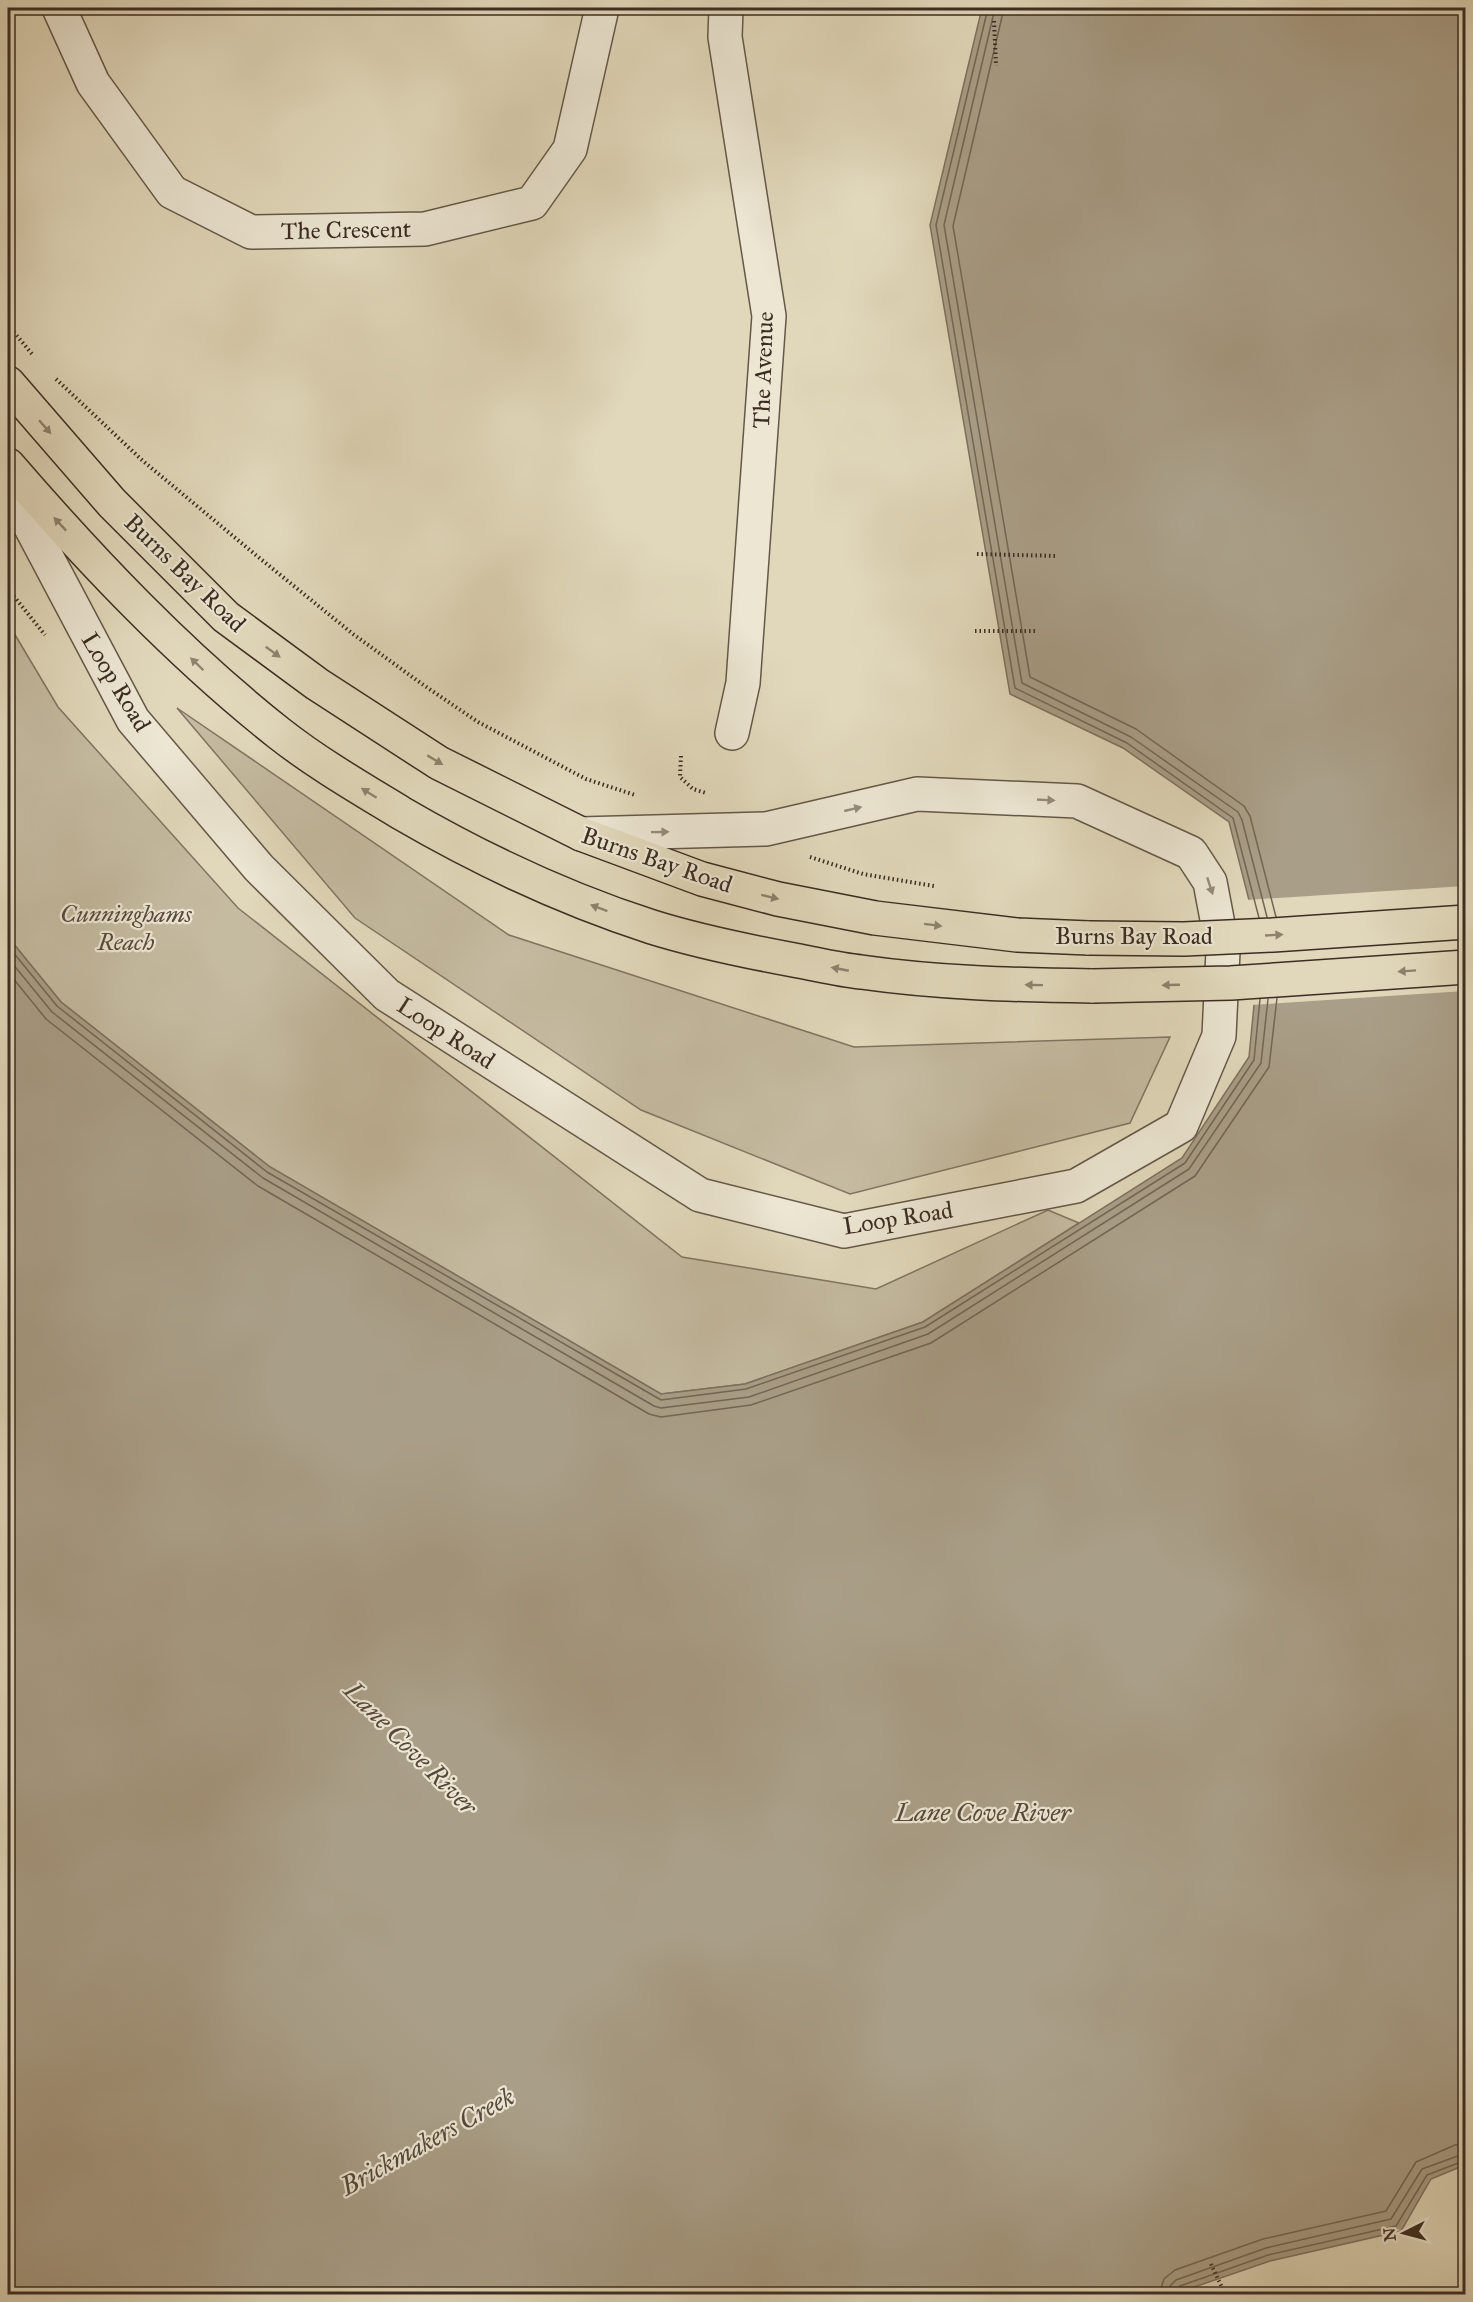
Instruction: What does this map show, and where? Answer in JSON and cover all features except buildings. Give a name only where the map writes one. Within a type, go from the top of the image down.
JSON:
[{"type":"main road","name":"Burns Bay Road","points":[[8,383],[112,503],[226,617],[317,684],[439,763],[581,834],[702,879],[778,899],[875,918],[1017,935],[1184,939],[1466,922]]},
{"type":"main road","name":"Burns Bay Road","points":[[8,465],[100,567],[202,670],[282,736],[367,792],[466,849],[552,890],[654,927],[764,954],[860,972],[983,984],[1093,986],[1231,983],[1466,967]]},
{"type":"street","name":"The Crescent","points":[[59,8],[93,83],[172,192],[251,232],[425,229],[532,203],[570,149],[602,8]]},
{"type":"street","name":"The Avenue","points":[[726,8],[724,38],[769,316],[743,683],[732,733]]},
{"type":"street","name":"Loop Road","points":[[8,484],[133,720],[259,868],[387,995],[700,1195],[844,1232],[1076,1186],[1180,1126],[1220,1036],[1223,951],[1210,882],[1191,853],[1077,801],[917,794],[760,830],[581,834]]},
{"type":"path","points":[[994,21],[996,66]]},
{"type":"path","points":[[8,325],[38,360]]},
{"type":"path","points":[[54,377],[143,461],[256,556],[353,634],[422,684],[478,722],[586,779],[641,796]]},
{"type":"path","points":[[977,554],[1057,556]]},
{"type":"path","points":[[975,631],[1035,631]]},
{"type":"path","points":[[681,756],[680,777],[693,789],[715,795]]},
{"type":"path","points":[[760,830],[771,844],[863,874],[944,888]]},
{"type":"path","points":[[1210,2264],[1226,2295]]},
{"type":"green space","name":"Cunninghams Reach","points":[[8,623],[58,707],[238,908],[682,1257],[876,1289],[1048,1210],[1079,1223],[923,1322],[745,1384],[661,1394],[270,1167],[61,1002],[8,937]]},
{"type":"green space","points":[[177,708],[509,935],[854,1047],[1170,1037],[1130,1123],[850,1194],[641,1110],[355,918]]},
{"type":"water","name":"Lane Cove River","points":[[982,8],[1465,8],[1465,2165],[1431,2179],[1401,2231],[1270,2261],[1174,2294],[8,2294],[8,937],[61,1002],[270,1167],[661,1394],[745,1384],[923,1322],[1182,1158],[1249,1057],[1260,943],[1229,822],[1123,748],[1010,694],[930,225]]},
{"type":"pier","points":[[1465,886],[1465,991],[1251,1005],[1257,943],[1245,900]]},
{"type":"water label","name":"Brickmakers Creek","points":[[427,2141]]}]
